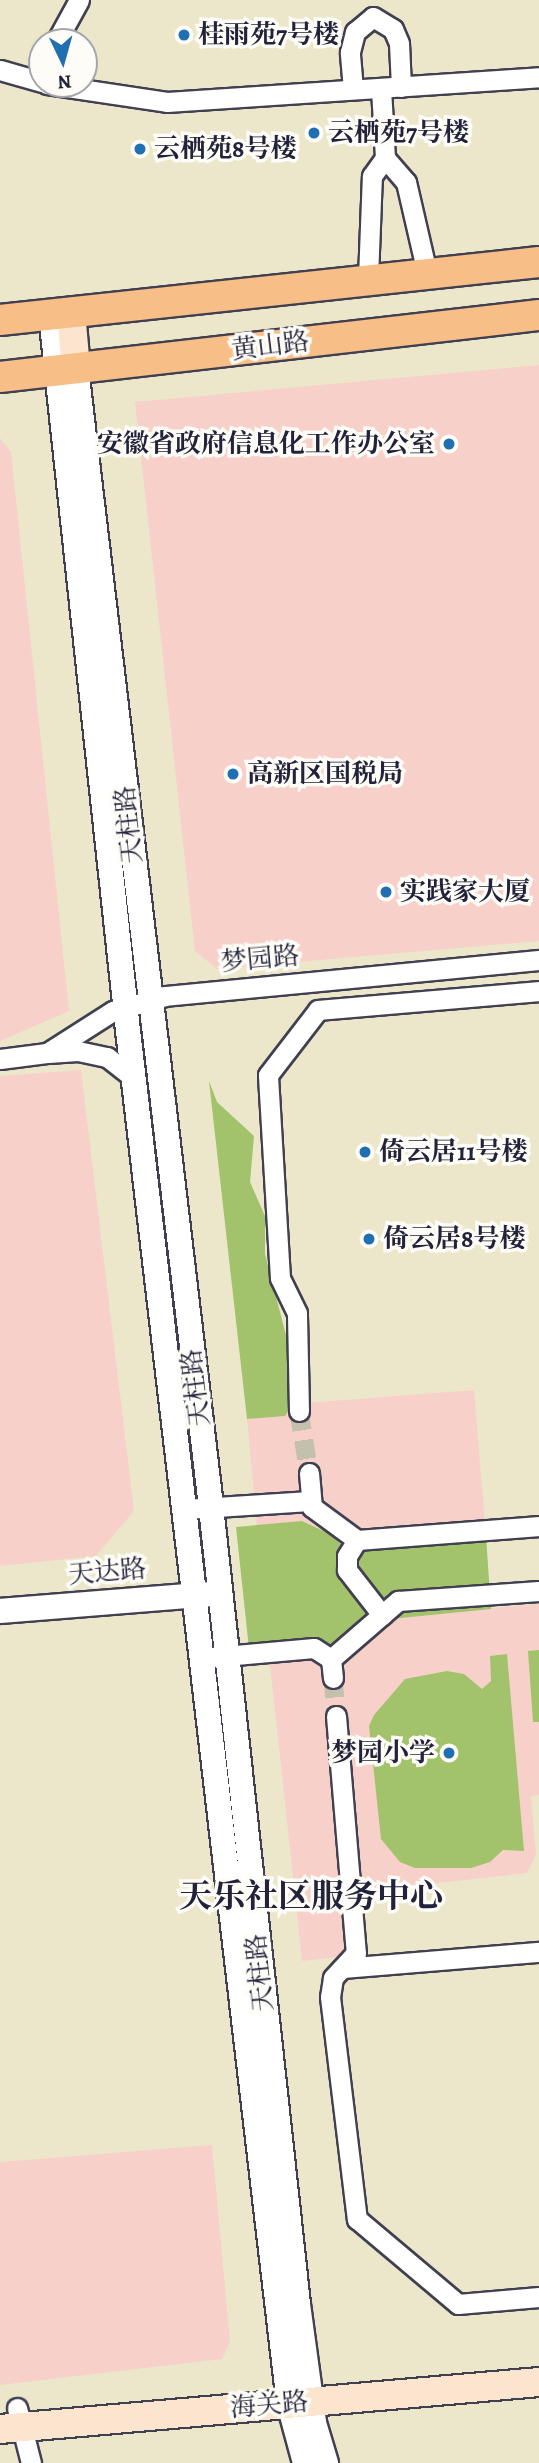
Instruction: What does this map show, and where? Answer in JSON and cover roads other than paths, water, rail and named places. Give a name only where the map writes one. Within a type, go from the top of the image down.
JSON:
[{"type":"main road","points":[[0,320],[368,278],[539,262]]},
{"type":"main road","name":"天柱路","points":[[61,313],[67,370]]},
{"type":"main road","name":"黄山路","points":[[0,377],[539,316]]},
{"type":"main road","name":"海关路","points":[[10,2419],[299,2393],[539,2364]]},
{"type":"main road","name":"海关路","points":[[299,2393],[539,2382]]},
{"type":"street","points":[[63,28],[79,0]]},
{"type":"street","points":[[353,89],[350,52],[355,32],[372,9],[393,29],[399,43],[401,87]]},
{"type":"street","points":[[0,70],[28,76]]},
{"type":"street","points":[[98,89],[167,102],[539,77]]},
{"type":"street","points":[[368,278],[372,176],[385,158],[381,88]]},
{"type":"street","points":[[385,158],[407,182],[427,273]]},
{"type":"street","name":"天柱路","points":[[67,370],[137,1003],[211,1507],[207,1585]]},
{"type":"street","name":"梦园路","points":[[0,1059],[47,1053],[137,1003],[539,960]]},
{"type":"street","points":[[299,1411],[297,1313],[279,1278],[268,1076],[318,1010],[539,991]]},
{"type":"street","name":"天柱路","points":[[137,1003],[134,1078],[185,1509],[207,1585],[216,1657],[305,2463]]},
{"type":"street","points":[[47,1053],[78,1051],[107,1057],[134,1078]]},
{"type":"street","points":[[309,1473],[312,1507],[357,1540],[539,1526]]},
{"type":"street","points":[[185,1509],[310,1501]]},
{"type":"street","points":[[357,1540],[347,1556],[348,1570],[382,1615]]},
{"type":"street","name":"天达路","points":[[0,1595],[207,1585]]},
{"type":"street","name":"天达路","points":[[0,1611],[207,1585]]},
{"type":"street","points":[[216,1657],[314,1648],[332,1668],[398,1601],[539,1591]]},
{"type":"street","points":[[336,1716],[356,1953],[333,1978],[330,1997],[357,2219],[458,2304],[539,2297]]},
{"type":"street","points":[[343,1968],[539,1952]]},
{"type":"street","name":"天柱路","points":[[299,2393],[326,2463]]},
{"type":"street","points":[[10,2419],[31,2463]]},
{"type":"tunnel","points":[[299,1411],[309,1473]]},
{"type":"tunnel","points":[[333,1678],[336,1716]]},
{"type":"place","name":"桂雨苑7号楼","points":[[184,35]]},
{"type":"place","name":"云栖苑7号楼","points":[[314,133]]},
{"type":"place","name":"云栖苑8号楼","points":[[140,149]]},
{"type":"place","name":"安徽省政府信息化工作办公室","points":[[449,444]]},
{"type":"place","name":"高新区国税局","points":[[233,774]]},
{"type":"place","name":"实践家大厦","points":[[386,892]]},
{"type":"place","name":"倚云居11号楼","points":[[365,1152]]},
{"type":"place","name":"倚云居8号楼","points":[[369,1239]]},
{"type":"place","name":"梦园小学","points":[[449,1753]]},
{"type":"district","name":"天乐社区服务中心","points":[[311,1896]]}]
